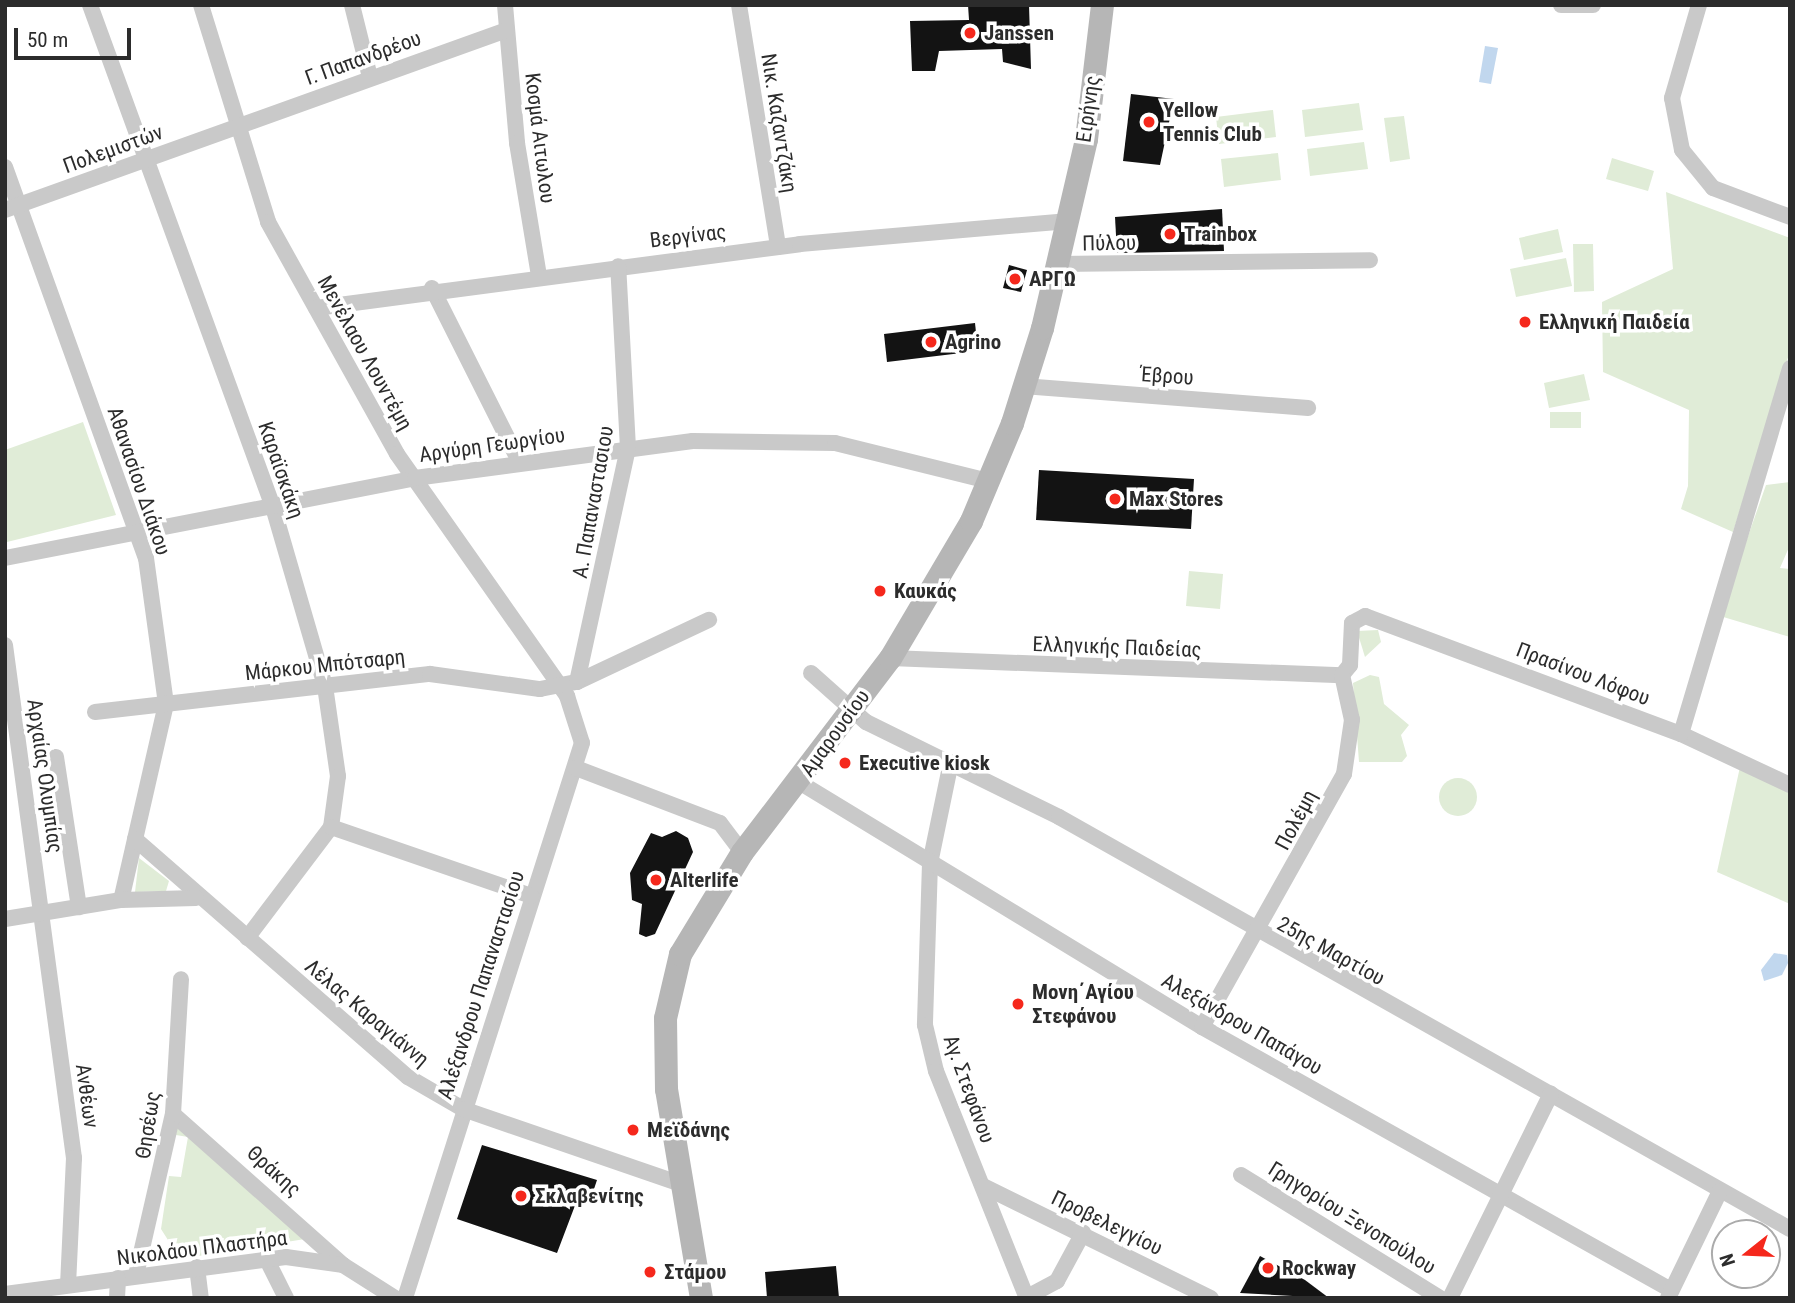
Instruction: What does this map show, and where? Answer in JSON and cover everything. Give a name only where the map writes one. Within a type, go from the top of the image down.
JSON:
[{"type":"main road","name":"Ειρήνης","points":[[1075,171],[1071,136],[1088,5]]},
{"type":"main road","name":"Ειρήνης","points":[[1075,171],[1086,139],[1102,5]]},
{"type":"main road","name":"Αμαρουσίου","points":[[701,1298],[666,1089],[670,986],[695,922],[742,852],[799,782],[890,658],[934,589],[988,481],[1023,386],[1058,264],[1075,171]]},
{"type":"street","name":"Καραϊσκάκη","points":[[90,5],[273,507],[325,686],[338,776],[331,827],[247,938]]},
{"type":"street","name":"Μενέλαου Λουντέμη","points":[[201,5],[235,127],[268,222],[415,478],[561,689]]},
{"type":"street","points":[[352,5],[370,77]]},
{"type":"street","name":"Κοσμά Αιτωλου","points":[[505,5],[506,30],[539,276]]},
{"type":"street","name":"Νικ. Καζαντζάκη","points":[[740,5],[778,247]]},
{"type":"street","points":[[1561,5],[1592,5]]},
{"type":"street","points":[[1699,5],[1672,98],[1682,150],[1713,188],[1790,218]]},
{"type":"street","name":"Γ. Παπανδρέου","points":[[235,127],[506,30]]},
{"type":"street","name":"Πολεμιστών","points":[[12,207],[235,127]]},
{"type":"street","name":"Αθανασίου Διάκου","points":[[5,167],[12,207],[138,533],[166,704],[121,900]]},
{"type":"street","name":"Βεργίνας","points":[[316,308],[432,288],[618,265],[778,247],[1066,221]]},
{"type":"street","name":"Πύλου","points":[[1058,264],[1370,260]]},
{"type":"street","name":"Α. Παπαναστασιου","points":[[577,682],[628,448],[618,265]]},
{"type":"street","points":[[432,288],[519,461]]},
{"type":"street","points":[[1681,734],[1790,368]]},
{"type":"street","name":"Έβρου","points":[[1023,386],[1308,408]]},
{"type":"street","name":"Αργύρη Γεωργίου","points":[[5,558],[415,478],[519,461],[726,438],[835,443],[988,481]]},
{"type":"street","name":"Πρασίνου Λόφου","points":[[1342,675],[1350,665],[1356,616],[1681,734],[1790,785]]},
{"type":"street","points":[[561,689],[709,621]]},
{"type":"street","name":"Αρχαίας Ολυμπίας","points":[[5,645],[42,913]]},
{"type":"street","name":"Ελληνικής Παιδείας","points":[[890,658],[1342,675]]},
{"type":"street","name":"25ης Μαρτίου","points":[[811,673],[850,713],[951,762],[1790,1229]]},
{"type":"street","name":"Μάρκου Μπότσαρη","points":[[95,712],[430,674],[561,689]]},
{"type":"street","name":"Πολέμη","points":[[1202,1027],[1344,774],[1352,720],[1342,675]]},
{"type":"street","name":"Αλέξανδρου Παπαναστασίου","points":[[405,1298],[531,896],[576,768],[582,743],[574,709],[561,689]]},
{"type":"street","points":[[56,757],[79,907]]},
{"type":"street","name":"Αγ. Στεφάνου","points":[[951,762],[930,863],[928,1048],[1027,1297]]},
{"type":"street","points":[[576,768],[720,822],[742,852]]},
{"type":"street","name":"Αλεξάνδρου Παπάγου","points":[[799,782],[1202,1027],[1670,1294]]},
{"type":"street","points":[[331,827],[531,896]]},
{"type":"street","name":"Λέλας Καραγιάννη","points":[[135,839],[196,898],[247,938],[408,1077],[463,1109],[646,1173],[682,1174]]},
{"type":"street","points":[[5,919],[121,900],[196,898]]},
{"type":"street","name":"Ανθέων","points":[[42,913],[75,1158],[68,1285]]},
{"type":"street","name":"Θησέως","points":[[136,1275],[173,1114],[181,979]]},
{"type":"street","points":[[1450,1298],[1551,1094]]},
{"type":"street","name":"Θράκης","points":[[173,1114],[343,1265]]},
{"type":"street","points":[[646,1173],[682,1174]]},
{"type":"street","name":"Γρηγορίου Ξενοπούλου","points":[[1241,1175],[1440,1298]]},
{"type":"street","name":"Προβελεγγίου","points":[[984,1186],[1211,1298]]},
{"type":"street","points":[[1670,1294],[1720,1191]]},
{"type":"street","points":[[1027,1297],[1057,1281],[1083,1233]]},
{"type":"street","points":[[266,1258],[286,1298]]},
{"type":"street","name":"Νικολάου Πλαστήρα","points":[[5,1294],[266,1258],[343,1265],[395,1298]]},
{"type":"street","points":[[197,1267],[201,1298]]},
{"type":"street","points":[[117,1298],[118,1278]]},
{"type":"green space","points":[[1359,103],[1363,130],[1305,137],[1302,110]]},
{"type":"green space","points":[[1273,110],[1276,137],[1219,144],[1216,117]]},
{"type":"green space","points":[[1404,116],[1410,159],[1390,162],[1384,118]]},
{"type":"green space","points":[[1364,142],[1368,169],[1310,176],[1307,149]]},
{"type":"green space","points":[[1278,153],[1281,180],[1224,187],[1221,159]]},
{"type":"green space","points":[[1612,158],[1654,171],[1648,191],[1606,179]]},
{"type":"green space","points":[[1666,192],[1790,238],[1790,351],[1733,532],[1681,509],[1688,486],[1689,410],[1603,372],[1602,302],[1673,269]]},
{"type":"green space","points":[[1558,229],[1563,252],[1524,260],[1519,238]]},
{"type":"green space","points":[[1573,244],[1593,244],[1594,291],[1574,292]]},
{"type":"green space","points":[[1566,258],[1572,286],[1516,297],[1510,269]]},
{"type":"green space","points":[[1584,374],[1590,400],[1549,408],[1544,383]]},
{"type":"green space","points":[[1550,412],[1581,412],[1581,428],[1550,428]]},
{"type":"green space","points":[[83,422],[116,515],[7,542],[5,450]]},
{"type":"green space","points":[[1790,482],[1790,545],[1780,568],[1790,569],[1790,637],[1720,616],[1766,485]]},
{"type":"green space","points":[[1189,571],[1223,574],[1220,609],[1186,606]]},
{"type":"green space","points":[[1378,630],[1381,642],[1365,657],[1357,631]]},
{"type":"green space","points":[[1370,675],[1379,677],[1384,704],[1409,725],[1401,735],[1407,756],[1402,762],[1359,762],[1353,683]]},
{"type":"green space","points":[[1740,767],[1790,787],[1790,904],[1717,872]]},
{"type":"green space","points":[[1458,778],[1471,784],[1477,797],[1471,810],[1458,816],[1445,810],[1439,797],[1445,784]]},
{"type":"green space","points":[[139,858],[169,881],[166,891],[135,892]]},
{"type":"green space","points":[[177,1126],[305,1239],[180,1259],[161,1229],[169,1176],[181,1177],[188,1137],[176,1135]]},
{"type":"water","points":[[1485,46],[1498,48],[1491,84],[1479,82]]},
{"type":"water","points":[[1774,953],[1787,955],[1788,963],[1782,975],[1764,981],[1761,970]]},
{"type":"building","name":"Janssen","points":[[968,5],[1029,5],[1031,69],[1003,62],[1002,49],[939,51],[935,71],[912,71],[910,21],[969,20]]},
{"type":"building","name":"Yellow Tennis Club","points":[[1131,94],[1174,99],[1160,165],[1123,161]]},
{"type":"building","name":"Trainbox","points":[[1222,209],[1224,251],[1117,253],[1115,217]]},
{"type":"building","name":"ΑΡΓΩ","points":[[1009,265],[1027,270],[1021,292],[1003,288]]},
{"type":"building","name":"Agrino","points":[[975,323],[978,351],[887,362],[884,334]]},
{"type":"building","name":"Max Stores","points":[[1039,470],[1194,479],[1191,529],[1036,520]]},
{"type":"building","name":"Alterlife","points":[[676,831],[688,838],[693,852],[655,934],[646,937],[639,934],[642,904],[632,900],[630,873],[651,833],[662,837]]},
{"type":"building","name":"Σκλαβενίτης","points":[[482,1145],[597,1180],[591,1198],[579,1195],[557,1253],[457,1219]]},
{"type":"building","name":"Rockway","points":[[1260,1256],[1305,1280],[1329,1298],[1240,1293]]},
{"type":"building","points":[[836,1266],[839,1298],[767,1298],[765,1272]]},
{"type":"place","name":"Janssen","points":[[970,33]]},
{"type":"place","name":"Yellow Tennis Club","points":[[1149,122]]},
{"type":"place","name":"Trainbox","points":[[1170,234]]},
{"type":"place","name":"ΑΡΓΩ","points":[[1015,279]]},
{"type":"place","name":"Ελληνική Παιδεία","points":[[1525,322]]},
{"type":"place","name":"Agrino","points":[[931,342]]},
{"type":"place","name":"Max Stores","points":[[1115,499]]},
{"type":"place","name":"Καυκάς","points":[[880,591]]},
{"type":"place","name":"Executive kiosk","points":[[845,763]]},
{"type":"place","name":"Alterlife","points":[[656,880]]},
{"type":"place","name":"Μονη΄Αγίου Στεφάνου","points":[[1018,1004]]},
{"type":"place","name":"Μεϊδάνης","points":[[633,1130]]},
{"type":"place","name":"Σκλαβενίτης","points":[[521,1196]]},
{"type":"place","name":"Rockway","points":[[1268,1268]]},
{"type":"place","name":"Στάμου","points":[[650,1272]]}]
